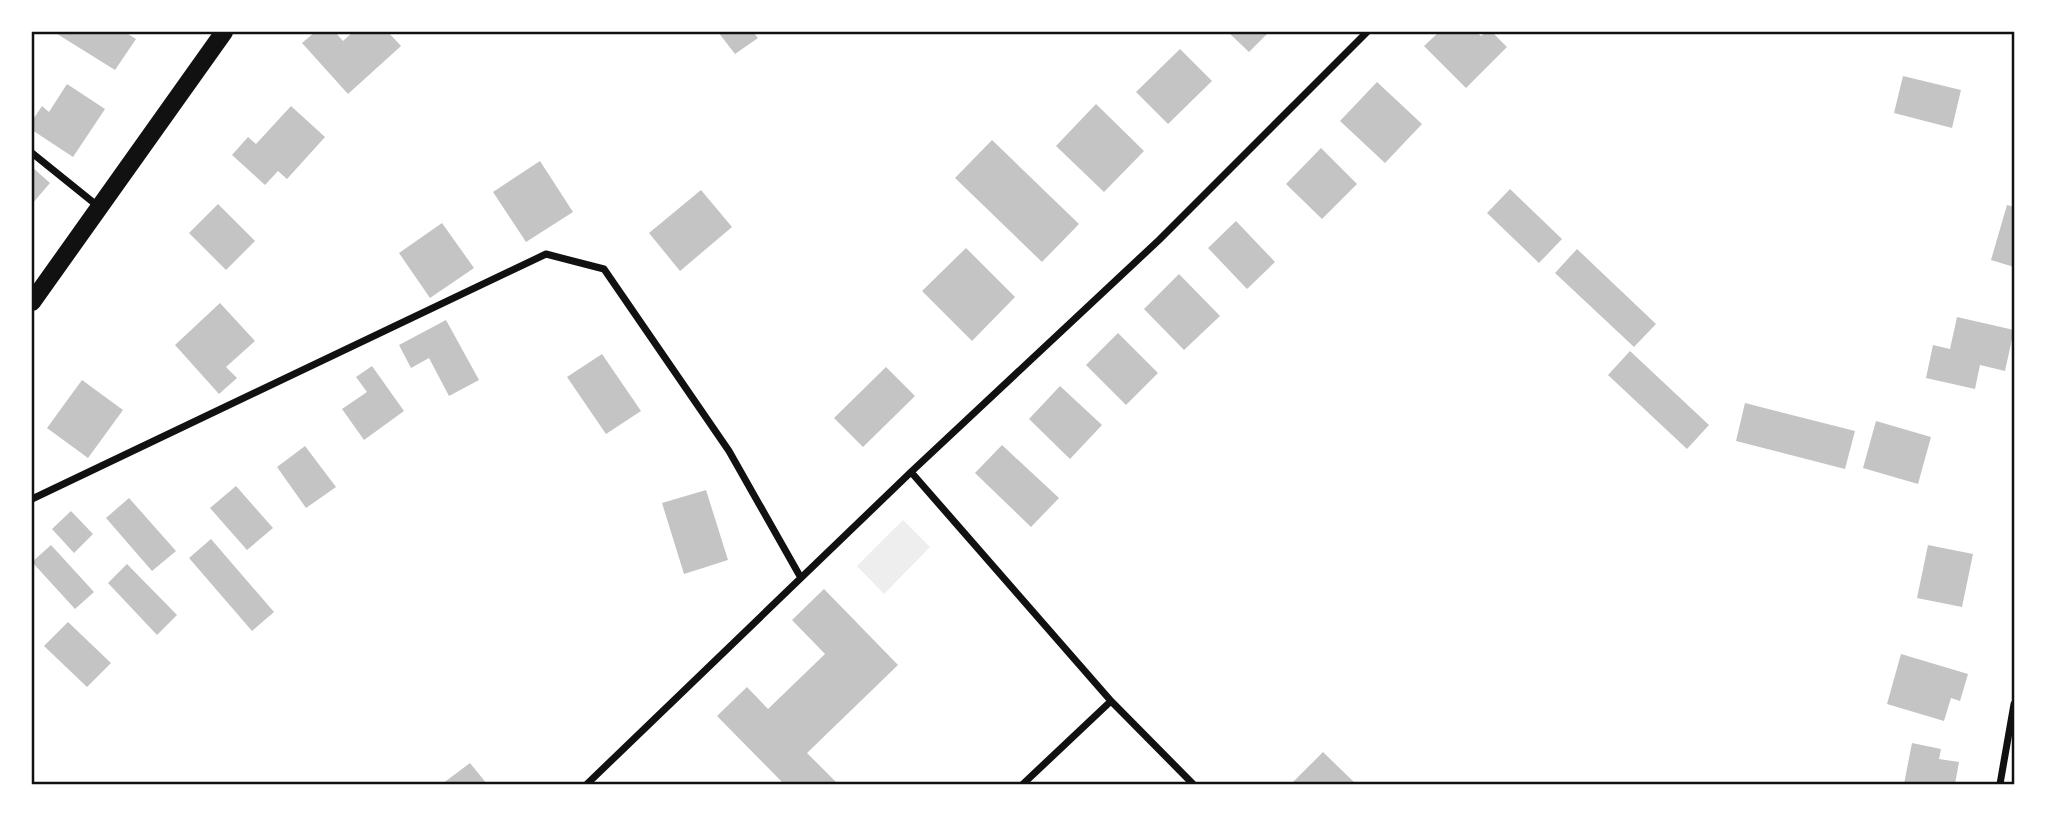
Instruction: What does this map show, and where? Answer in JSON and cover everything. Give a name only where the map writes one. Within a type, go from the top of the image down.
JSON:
[{"type":"main road","points":[[32,302],[224,32]]},
{"type":"street","points":[[587,785],[911,472],[1159,240],[1367,32]]},
{"type":"street","points":[[32,153],[100,207]]},
{"type":"street","points":[[32,499],[546,254],[604,269],[729,451],[802,578]]},
{"type":"street","points":[[911,472],[1111,701],[1193,785]]},
{"type":"street","points":[[1023,785],[1111,701]]},
{"type":"street","points":[[2000,785],[2014,704]]},
{"type":"shaded area","points":[[903,520],[930,547],[884,594],[857,566]]},
{"type":"building","points":[[54,32],[125,32],[136,39],[115,70]]},
{"type":"building","points":[[315,32],[335,32],[343,41],[353,32],[388,32],[401,46],[348,94],[302,43]]},
{"type":"building","points":[[718,32],[753,32],[758,38],[735,54]]},
{"type":"building","points":[[1228,32],[1269,32],[1249,52]]},
{"type":"building","points":[[1439,32],[1476,32],[1481,36],[1492,32],[1507,47],[1466,88],[1424,46]]},
{"type":"building","points":[[1180,49],[1212,81],[1168,124],[1136,92]]},
{"type":"building","points":[[1903,76],[1961,90],[1952,128],[1894,113]]},
{"type":"building","points":[[1377,82],[1422,124],[1385,163],[1340,121]]},
{"type":"building","points":[[67,84],[105,109],[73,157],[32,130],[32,121],[42,106],[49,112]]},
{"type":"building","points":[[1096,104],[1144,151],[1104,192],[1056,146]]},
{"type":"building","points":[[291,106],[325,137],[287,179],[278,171],[265,185],[232,155],[248,137],[256,144]]},
{"type":"building","points":[[992,140],[1079,224],[1042,262],[955,178]]},
{"type":"building","points":[[1321,148],[1357,184],[1322,219],[1286,184]]},
{"type":"building","points":[[540,161],[573,212],[526,242],[493,192]]},
{"type":"building","points":[[32,167],[50,183],[32,204]]},
{"type":"building","points":[[1510,189],[1562,239],[1539,263],[1487,213]]},
{"type":"building","points":[[701,190],[732,227],[680,271],[649,233]]},
{"type":"building","points":[[218,204],[255,241],[226,270],[189,233]]},
{"type":"building","points":[[2007,205],[2014,207],[2014,267],[1991,260]]},
{"type":"building","points":[[1236,221],[1275,262],[1247,289],[1208,248]]},
{"type":"building","points":[[442,223],[474,268],[430,298],[399,253]]},
{"type":"building","points":[[966,248],[1015,297],[972,341],[922,291]]},
{"type":"building","points":[[1577,249],[1656,324],[1634,347],[1555,273]]},
{"type":"building","points":[[1179,274],[1220,316],[1184,350],[1144,309]]},
{"type":"building","points":[[220,303],[255,341],[226,367],[237,378],[219,394],[175,345]]},
{"type":"building","points":[[1957,317],[2014,330],[2005,371],[1980,365],[1975,389],[1926,378],[1933,345],[1950,349]]},
{"type":"building","points":[[446,320],[479,380],[449,396],[429,358],[411,368],[399,345]]},
{"type":"building","points":[[1118,333],[1158,373],[1126,405],[1086,365]]},
{"type":"building","points":[[1630,351],[1709,425],[1687,449],[1608,375]]},
{"type":"building","points":[[602,354],[641,411],[606,434],[567,377]]},
{"type":"building","points":[[372,366],[404,411],[364,440],[342,409],[367,392],[356,377]]},
{"type":"building","points":[[886,367],[915,396],[863,447],[834,418]]},
{"type":"building","points":[[82,380],[123,410],[88,458],[47,428]]},
{"type":"building","points":[[1060,386],[1102,425],[1070,459],[1029,419]]},
{"type":"building","points":[[1745,403],[1855,431],[1845,469],[1736,441]]},
{"type":"building","points":[[1876,421],[1931,437],[1918,484],[1863,468]]},
{"type":"building","points":[[1002,445],[1059,498],[1031,527],[975,473]]},
{"type":"building","points":[[305,446],[336,487],[306,508],[277,467]]},
{"type":"building","points":[[236,486],[273,528],[247,550],[210,508]]},
{"type":"building","points":[[706,490],[728,560],[684,574],[662,503]]},
{"type":"building","points":[[129,498],[176,551],[152,571],[106,518]]},
{"type":"building","points":[[71,511],[93,534],[74,553],[52,529]]},
{"type":"building","points":[[211,539],[274,612],[252,631],[189,558]]},
{"type":"building","points":[[51,545],[94,592],[75,609],[32,562]]},
{"type":"building","points":[[1928,545],[1973,554],[1962,607],[1917,598]]},
{"type":"building","points":[[127,564],[177,615],[157,635],[108,583]]},
{"type":"building","points":[[824,589],[898,665],[807,753],[838,784],[784,784],[717,716],[747,687],[768,709],[825,654],[792,620]]},
{"type":"building","points":[[68,622],[111,663],[87,687],[44,646]]},
{"type":"building","points":[[1901,654],[1968,674],[1960,701],[1951,698],[1944,721],[1887,704]]},
{"type":"building","points":[[1912,743],[1941,749],[1939,759],[1959,762],[1955,784],[1904,784]]},
{"type":"building","points":[[1323,752],[1356,784],[1291,784]]},
{"type":"building","points":[[470,763],[487,784],[442,784]]}]
